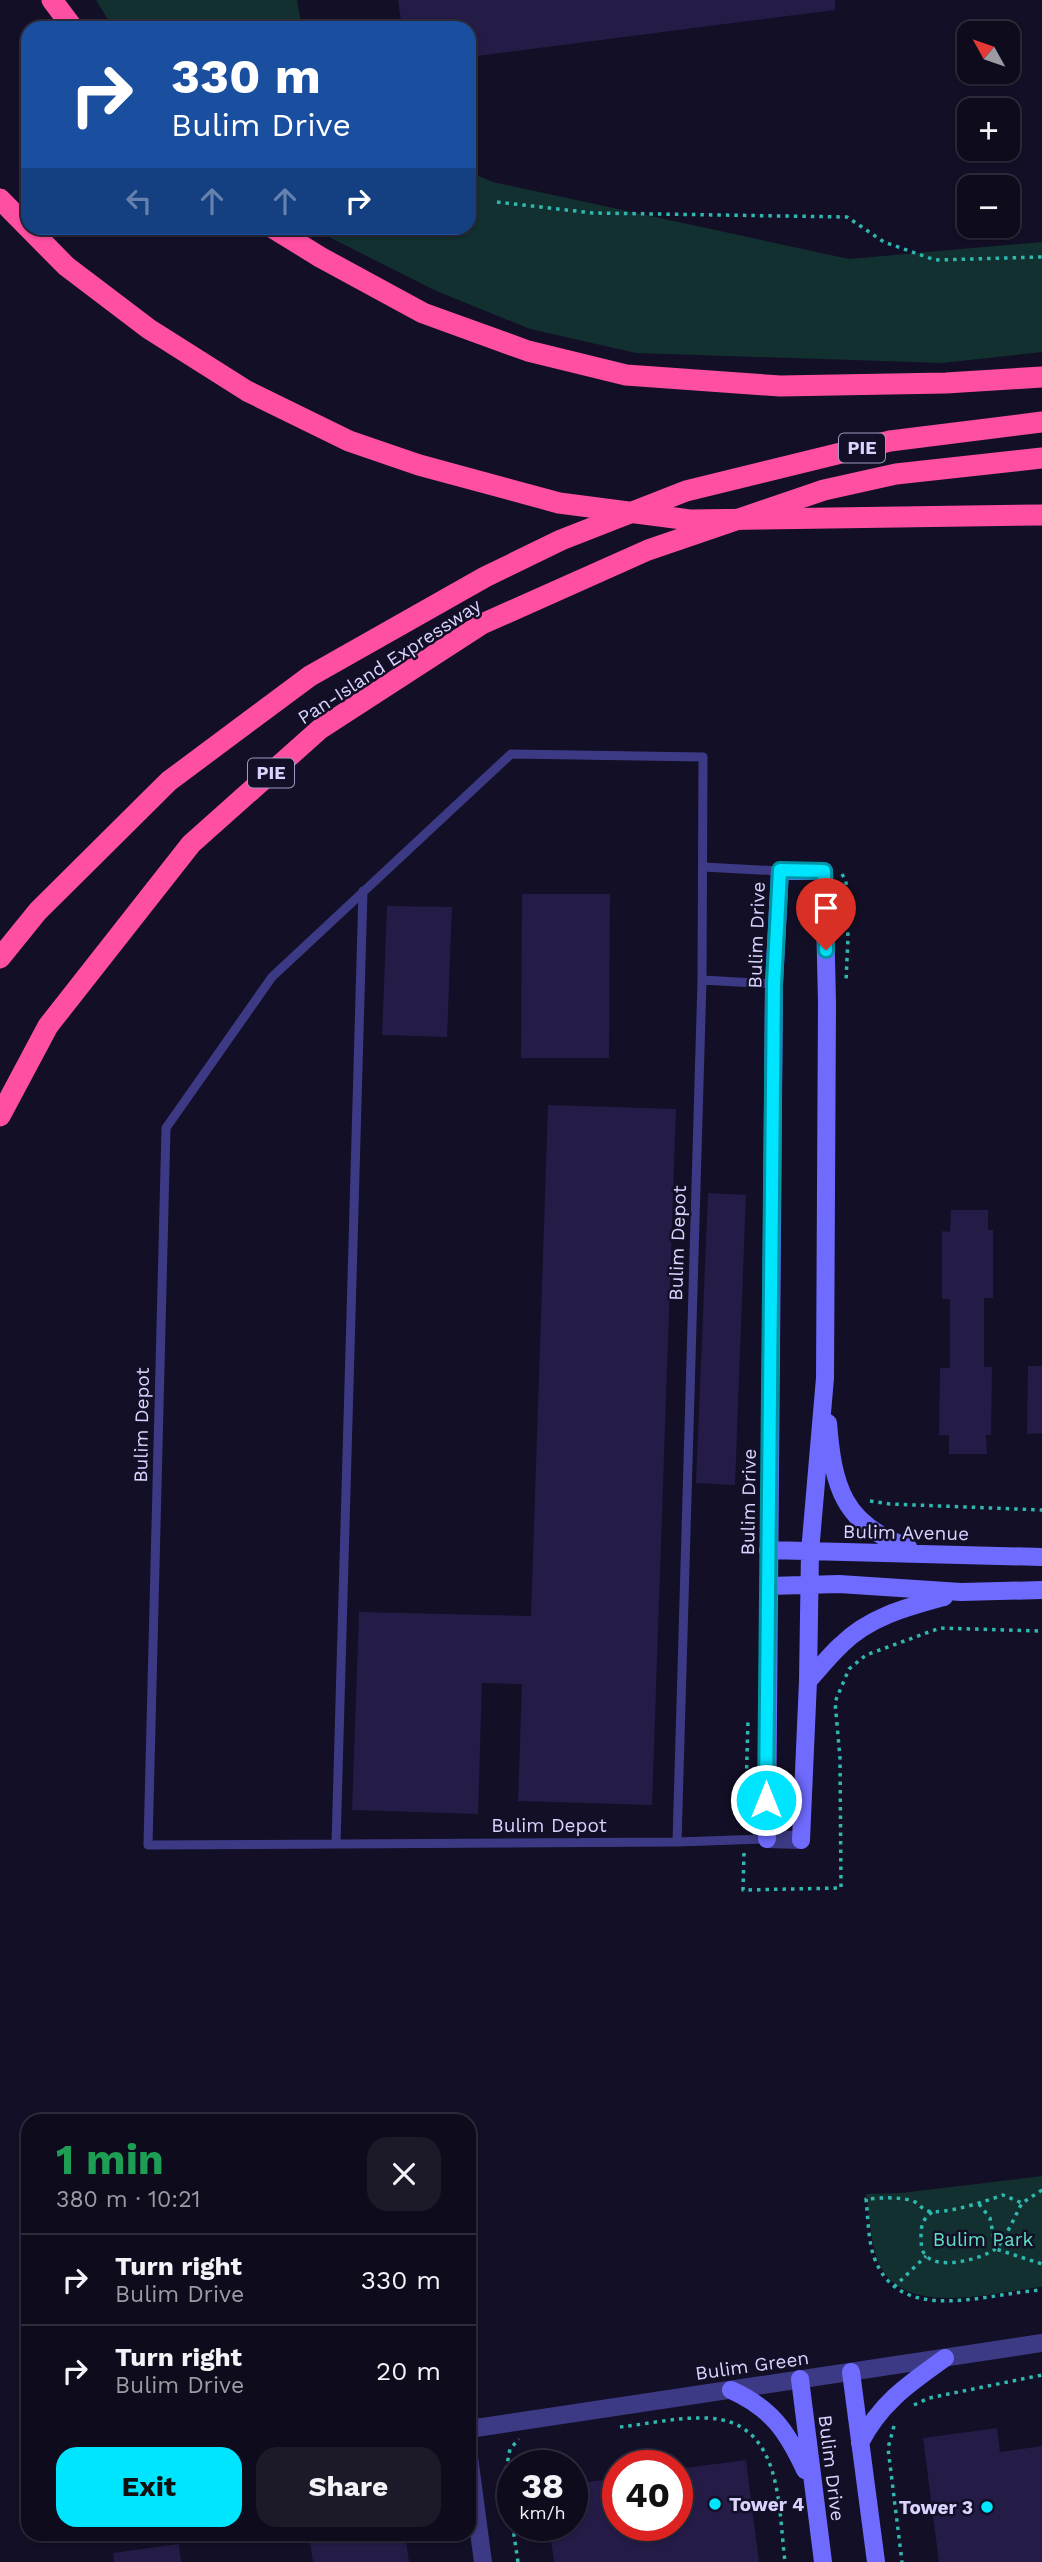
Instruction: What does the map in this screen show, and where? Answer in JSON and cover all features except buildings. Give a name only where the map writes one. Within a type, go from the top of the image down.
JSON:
[{"type":"highway","points":[[52,0],[68,21]]},
{"type":"highway","points":[[0,200],[21,221]]},
{"type":"highway","points":[[35,235],[66,266],[160,336],[247,391],[349,441],[419,465],[559,503],[690,520],[1042,514]]},
{"type":"highway","points":[[284,235],[423,313],[528,351],[626,375],[780,386],[947,383],[1042,377]]},
{"type":"highway","name":"Pan-Island Expressway","points":[[0,958],[38,911],[169,780],[310,676],[485,577],[561,540],[686,491],[890,441],[1042,422]]},
{"type":"highway","name":"Pan-Island Expressway","points":[[0,1116],[48,1026],[191,844],[320,729],[482,624],[648,550],[824,490],[895,474],[1042,458]]},
{"type":"street","name":"Bulim Drive","points":[[780,870],[824,871],[827,1003],[825,1378],[810,1552],[801,1840],[767,1839],[774,984],[780,870]]},
{"type":"street","points":[[825,1378],[836,1483],[864,1526],[885,1539],[925,1552]]},
{"type":"street","name":"Bulim Avenue","points":[[768,1550],[1042,1557]]},
{"type":"street","points":[[769,1586],[839,1584],[961,1592],[1042,1590]]},
{"type":"street","points":[[808,1681],[840,1645],[863,1627],[903,1608],[961,1592]]},
{"type":"street","name":"Bulim Green","points":[[476,2428],[1042,2343]]},
{"type":"street","points":[[860,2444],[871,2421],[886,2404],[945,2358]]},
{"type":"street","name":"Bulim Drive","points":[[851,2372],[876,2562]]},
{"type":"street","name":"Bulim Drive","points":[[800,2379],[822,2562]]},
{"type":"street","points":[[731,2390],[750,2399],[785,2432],[813,2486]]},
{"type":"street","points":[[476,2510],[483,2562]]},
{"type":"lane","name":"Bulim Depot","points":[[677,1842],[702,981],[703,757],[511,754],[272,977],[166,1128],[148,1845],[677,1842],[767,1839]]},
{"type":"lane","points":[[703,867],[780,870]]},
{"type":"lane","points":[[337,1844],[363,891]]},
{"type":"lane","points":[[702,981],[774,984]]},
{"type":"path","points":[[497,202],[593,213],[847,217],[884,242],[936,260],[1042,257]]},
{"type":"path","points":[[744,1840],[743,1890],[841,1888],[841,1758],[835,1702],[849,1669],[866,1655],[940,1628],[1042,1631]]},
{"type":"path","points":[[1022,2203],[1003,2195],[979,2204],[932,2212],[924,2218],[921,2228],[926,2256],[938,2262],[963,2262],[996,2249],[1022,2203],[1042,2190]]},
{"type":"path","points":[[932,2212],[916,2203],[881,2198],[866,2199],[874,2257],[894,2287],[914,2298],[933,2301],[1042,2290]]},
{"type":"path","points":[[979,2204],[990,2218],[996,2249]]},
{"type":"path","points":[[996,2249],[1042,2264]]},
{"type":"path","points":[[894,2287],[926,2256]]},
{"type":"path","points":[[911,2407],[929,2398],[1042,2375]]},
{"type":"path","points":[[616,2427],[706,2418],[729,2422],[752,2435],[764,2448],[773,2467],[785,2562]]},
{"type":"path","points":[[899,2418],[891,2431],[888,2448],[902,2562]]},
{"type":"path","points":[[518,2562],[506,2462],[510,2449],[525,2436]]},
{"type":"green space","points":[[96,0],[297,0],[301,21],[109,21]]},
{"type":"green space","points":[[476,175],[493,182],[849,259],[1042,242],[1042,352],[942,363],[636,353],[530,329],[434,290],[326,235],[476,235]]},
{"type":"green space","name":"Bulim Park","points":[[1042,2176],[1042,2287],[976,2296],[929,2297],[908,2291],[891,2281],[879,2263],[872,2238],[866,2194],[901,2193]]},
{"type":"place","name":"Tower 4","points":[[715,2504]]},
{"type":"place","name":"Tower 3","points":[[987,2507]]},
{"type":"route","points":[[766,1800],[774,984],[780,870],[824,871],[826,950]]}]
